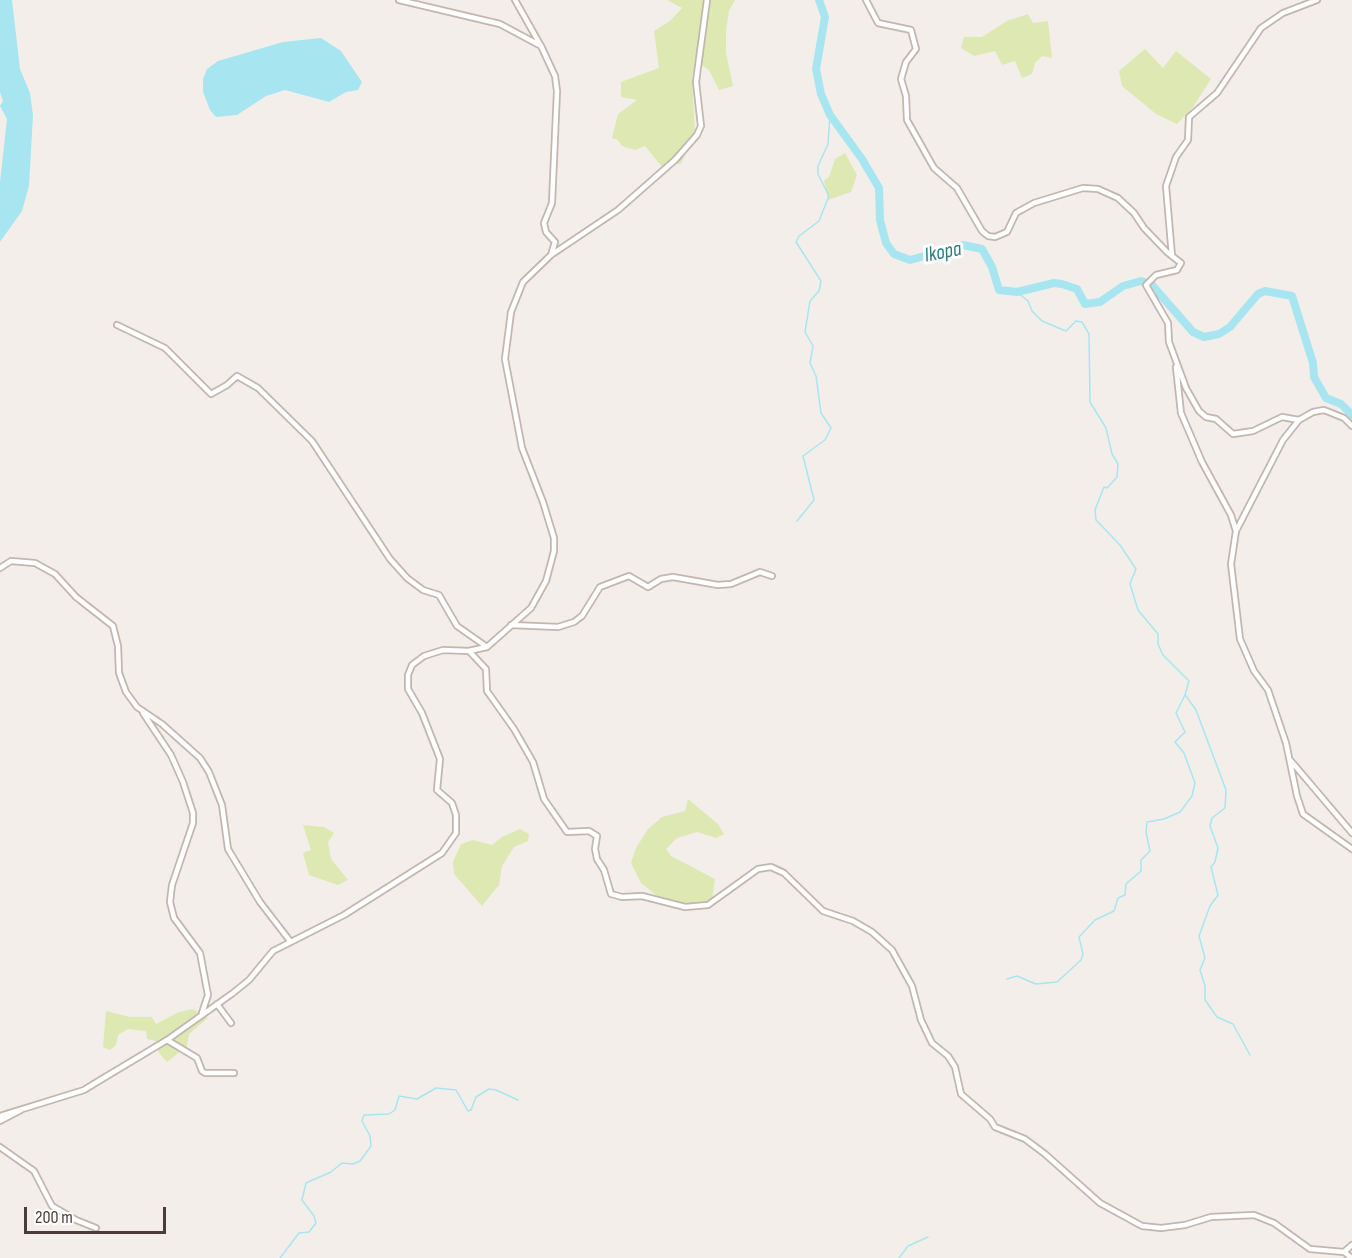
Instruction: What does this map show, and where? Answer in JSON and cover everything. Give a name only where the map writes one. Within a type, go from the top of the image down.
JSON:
[{"type":"street","points":[[399,0],[500,24],[541,46]]},
{"type":"street","points":[[515,0],[555,76],[557,91],[552,203],[544,223],[546,232],[555,242],[550,255]]},
{"type":"street","points":[[0,1116],[84,1090],[166,1040],[249,980],[273,951],[344,915],[442,853],[456,833],[456,815],[452,803],[437,790],[440,759],[422,712],[408,689],[408,675],[412,665],[424,656],[443,650],[470,651],[487,647],[531,608],[546,580],[554,551],[554,538],[543,502],[522,448],[505,359],[511,312],[523,282],[550,255],[618,210],[675,159],[697,135],[701,126],[696,82],[707,0]]},
{"type":"street","points":[[866,0],[878,23],[911,30],[916,49],[906,62],[901,79],[906,96],[907,120],[934,168],[957,188],[982,231],[988,237],[1007,232],[1016,213],[1034,204],[1083,188],[1098,189],[1118,198],[1181,263],[1181,267],[1156,275],[1146,285],[1168,323],[1169,342],[1176,362],[1199,411],[1206,417],[1216,419],[1233,434],[1253,431],[1282,417],[1299,420]]},
{"type":"street","points":[[1172,256],[1166,186],[1176,158],[1188,140],[1189,117],[1217,93],[1261,28],[1283,13],[1317,0]]},
{"type":"street","points":[[117,325],[165,348],[211,393],[237,376],[258,388],[312,441],[390,560],[407,578],[423,590],[439,595],[457,626],[487,647]]},
{"type":"street","points":[[1176,362],[1175,379],[1181,413],[1231,515],[1236,531]]},
{"type":"street","points":[[1352,426],[1338,414],[1324,410],[1313,411],[1299,420],[1283,440],[1236,531],[1231,564],[1240,639],[1254,671],[1268,690],[1291,761],[1297,796],[1304,814],[1352,849]]},
{"type":"street","points":[[0,568],[11,561],[34,563],[55,574],[76,597],[107,619],[116,634],[119,673],[126,692],[171,755],[191,806],[193,823],[171,885],[170,902],[174,918],[200,952],[208,995],[202,1015]]},
{"type":"street","points":[[511,626],[558,627],[574,622],[582,616],[600,587],[629,576],[648,587],[661,579],[673,577],[718,585],[731,584],[760,572],[772,576]]},
{"type":"street","points":[[470,651],[486,669],[487,691],[514,729],[533,762],[544,799],[567,832],[589,831],[597,836],[595,849],[597,859],[604,870],[611,894],[622,897],[642,896],[685,907],[708,905],[758,868],[771,867],[784,873],[823,911],[853,921],[872,932],[892,951],[912,986],[921,1020],[932,1043],[955,1067],[961,1094],[990,1119],[995,1127],[1025,1139],[1100,1203],[1142,1226],[1151,1227],[1185,1225],[1211,1217],[1254,1215],[1274,1223],[1310,1249],[1344,1252],[1351,1258]]},
{"type":"street","points":[[137,707],[184,742],[209,772],[222,805],[228,849],[260,902],[291,940]]},
{"type":"street","points":[[1291,761],[1352,833]]},
{"type":"street","points":[[217,1004],[231,1023]]},
{"type":"street","points":[[166,1040],[197,1058],[202,1071],[206,1073],[234,1073]]},
{"type":"street","points":[[0,1121],[26,1107]]},
{"type":"street","points":[[0,1147],[34,1171],[52,1206],[96,1228]]},
{"type":"street","points":[[1344,1252],[1352,1245]]},
{"type":"green space","points":[[667,0],[735,0],[729,11],[726,31],[726,53],[733,86],[719,90],[709,70],[696,62],[692,77],[695,133],[681,164],[662,167],[645,146],[635,150],[622,146],[618,140],[612,138],[618,114],[637,100],[621,97],[621,82],[659,68],[654,31],[670,21],[682,8]]},
{"type":"green space","points":[[1028,14],[1033,23],[1048,21],[1052,58],[1042,56],[1035,63],[1032,74],[1022,78],[1015,61],[1002,65],[995,51],[974,56],[961,48],[964,37],[982,37],[1007,21]]},
{"type":"green space","points":[[1145,49],[1163,68],[1176,51],[1211,79],[1193,107],[1177,124],[1156,114],[1122,86],[1119,71]]},
{"type":"green space","points":[[845,153],[857,175],[851,192],[828,200],[824,180],[829,177],[835,159]]},
{"type":"green space","points":[[688,799],[718,824],[724,834],[716,838],[697,832],[677,838],[666,849],[671,856],[715,879],[711,907],[689,910],[665,902],[641,883],[631,863],[636,848],[648,829],[662,817],[685,811]]},
{"type":"green space","points":[[303,825],[324,827],[334,833],[328,842],[331,859],[348,880],[338,885],[309,875],[303,853],[311,850]]},
{"type":"green space","points":[[520,829],[529,834],[528,841],[514,847],[502,866],[499,885],[482,906],[454,874],[453,862],[461,844],[473,840],[492,845],[502,837]]},
{"type":"green space","points":[[193,1009],[208,1018],[189,1034],[187,1046],[167,1062],[159,1053],[156,1041],[147,1039],[146,1031],[128,1029],[118,1035],[116,1045],[110,1050],[103,1047],[106,1011],[130,1017],[152,1017],[156,1024],[179,1012]]},
{"type":"water","points":[[0,0],[12,0],[20,69],[30,93],[33,115],[29,186],[22,211],[0,242],[0,182],[7,119],[0,106],[3,101],[0,92]]},
{"type":"water","points":[[321,38],[341,51],[362,82],[358,90],[346,92],[329,102],[285,90],[266,96],[237,115],[216,117],[210,110],[203,92],[203,79],[207,69],[218,61],[283,42]]},
{"type":"waterway","name":"Ikopa","points":[[819,0],[825,17],[816,69],[821,94],[830,115],[862,159],[879,188],[880,220],[886,243],[894,254],[910,260],[963,245],[982,249],[992,267],[999,290],[1017,292],[1054,283],[1062,284],[1077,289],[1085,304],[1100,302],[1123,286],[1141,281],[1151,284],[1193,332],[1204,337],[1219,334],[1230,327],[1258,294],[1265,291],[1292,296],[1313,363],[1314,377],[1326,398],[1341,404],[1352,415]]},
{"type":"waterway","points":[[797,521],[814,500],[803,456],[825,440],[831,428],[821,413],[816,376],[810,363],[813,346],[805,332],[810,301],[819,291],[821,281],[796,242],[799,236],[819,221],[829,196],[818,174],[818,166],[828,144],[830,115]]},
{"type":"waterway","points":[[1007,979],[1017,976],[1036,984],[1057,982],[1081,960],[1083,954],[1079,937],[1095,920],[1114,911],[1118,898],[1125,895],[1126,884],[1141,871],[1141,860],[1150,851],[1146,832],[1147,822],[1164,819],[1180,812],[1192,796],[1195,783],[1184,753],[1175,742],[1185,732],[1176,713],[1189,681],[1163,655],[1158,644],[1158,634],[1138,610],[1130,584],[1136,569],[1120,545],[1096,520],[1095,510],[1104,487],[1107,488],[1117,477],[1118,464],[1112,454],[1106,428],[1090,402],[1089,334],[1082,322],[1076,321],[1066,331],[1042,321],[1032,311],[1028,301],[1017,292]]},
{"type":"waterway","points":[[1186,696],[1196,710],[1226,790],[1225,808],[1212,818],[1210,826],[1218,848],[1215,862],[1211,867],[1218,895],[1210,906],[1199,936],[1205,958],[1200,970],[1205,986],[1205,1000],[1217,1017],[1233,1024],[1250,1055]]},
{"type":"waterway","points":[[280,1258],[299,1233],[309,1232],[316,1223],[314,1216],[302,1200],[306,1183],[331,1172],[342,1163],[353,1164],[360,1161],[371,1146],[370,1136],[362,1121],[364,1115],[389,1114],[395,1110],[399,1096],[417,1099],[436,1088],[456,1090],[468,1111],[471,1110],[476,1097],[489,1089],[518,1100]]},
{"type":"waterway","points":[[899,1258],[908,1246],[928,1237]]}]
